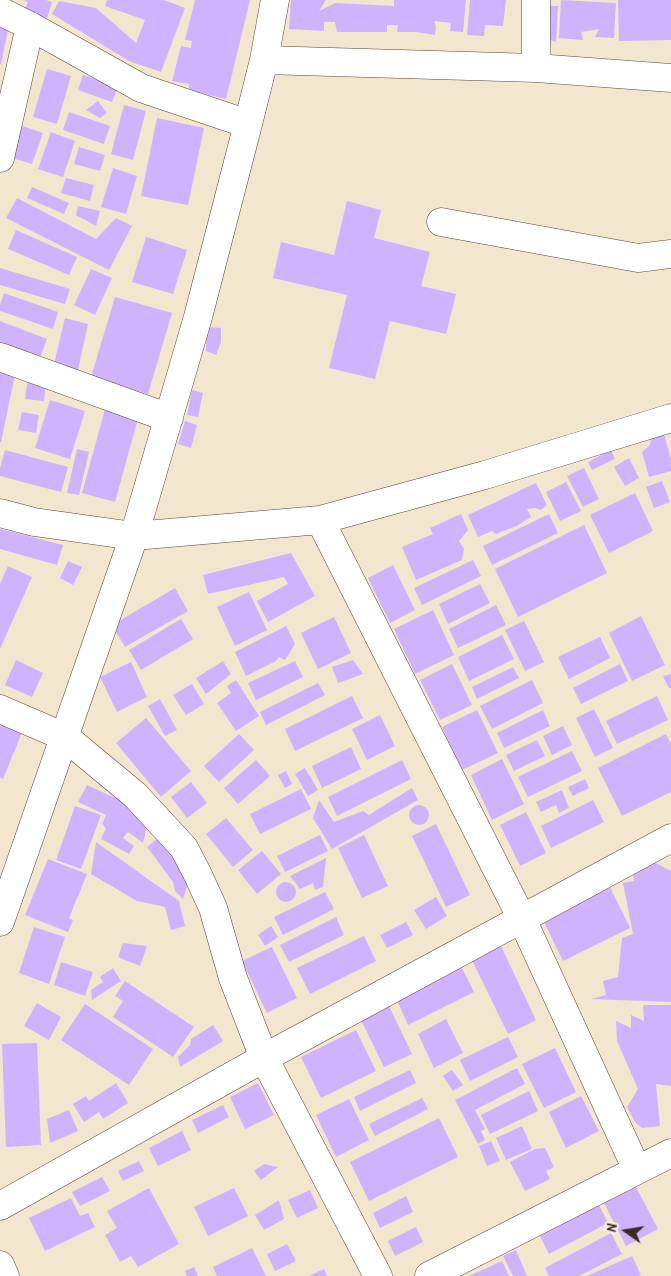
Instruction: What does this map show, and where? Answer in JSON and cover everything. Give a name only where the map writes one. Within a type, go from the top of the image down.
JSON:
[{"type":"street","points":[[0,922],[134,536],[200,307],[264,60],[275,0]]},
{"type":"street","points":[[536,0],[536,68]]},
{"type":"street","points":[[0,158],[15,13],[141,88],[248,124]]},
{"type":"street","points":[[264,60],[536,68],[671,78]]},
{"type":"street","points":[[440,222],[638,258],[671,254]]},
{"type":"street","points":[[0,357],[169,418]]},
{"type":"street","points":[[0,513],[34,522],[134,536],[320,520],[485,475],[671,418]]},
{"type":"street","points":[[320,520],[522,919],[637,1170]]},
{"type":"street","points":[[0,709],[65,737],[135,795],[184,848],[213,908],[233,978],[264,1058],[378,1276]]},
{"type":"street","points":[[0,1206],[264,1058],[671,838]]},
{"type":"street","points":[[429,1276],[671,1152]]},
{"type":"street","points":[[0,1265],[5,1276]]},
{"type":"building","points":[[24,0],[46,0],[52,2],[47,18],[24,11],[28,2]]},
{"type":"building","points":[[107,0],[164,0],[185,8],[161,72],[129,61],[52,14],[59,1],[96,8],[136,43],[145,20],[105,6]]},
{"type":"building","points":[[195,0],[250,0],[226,99],[189,90],[189,84],[172,81],[181,46],[191,48],[192,41],[185,40]]},
{"type":"building","points":[[291,0],[326,0],[319,11],[335,3],[394,6],[394,0],[466,0],[463,32],[450,31],[451,23],[434,21],[436,26],[435,35],[417,32],[397,32],[398,25],[387,25],[387,32],[337,32],[335,22],[324,22],[324,31],[289,29]]},
{"type":"building","points":[[470,0],[506,0],[503,26],[485,25],[484,36],[467,35]]},
{"type":"building","points":[[561,0],[616,3],[614,38],[595,37],[599,29],[581,32],[583,40],[559,38]]},
{"type":"building","points":[[618,0],[671,0],[671,40],[619,41]]},
{"type":"building","points":[[546,6],[558,6],[556,42],[544,38]]},
{"type":"building","points":[[0,28],[8,30],[1,64],[0,64]]},
{"type":"building","points":[[47,69],[71,76],[57,124],[33,117]]},
{"type":"building","points":[[83,75],[118,87],[112,102],[78,90]]},
{"type":"building","points":[[98,101],[107,113],[100,118],[86,110]]},
{"type":"building","points":[[124,105],[146,111],[133,160],[111,154]]},
{"type":"building","points":[[69,112],[110,126],[104,144],[63,130]]},
{"type":"building","points":[[157,118],[204,128],[188,205],[141,196]]},
{"type":"building","points":[[20,125],[43,133],[32,164],[9,157]]},
{"type":"building","points":[[51,132],[75,141],[63,177],[38,169]]},
{"type":"building","points":[[79,147],[105,155],[100,171],[74,164]]},
{"type":"building","points":[[113,168],[137,176],[126,214],[101,207]]},
{"type":"building","points":[[66,178],[94,185],[90,201],[61,193]]},
{"type":"building","points":[[32,187],[69,203],[64,214],[27,198]]},
{"type":"building","points":[[17,198],[96,239],[116,218],[132,226],[109,270],[6,218]]},
{"type":"building","points":[[347,201],[381,210],[374,238],[430,252],[421,286],[456,294],[446,334],[390,321],[375,379],[329,368],[347,295],[273,278],[281,242],[334,255]]},
{"type":"building","points":[[78,206],[100,211],[96,226],[76,215]]},
{"type":"building","points":[[16,230],[77,257],[69,275],[8,249]]},
{"type":"building","points":[[146,237],[187,250],[173,294],[132,282]]},
{"type":"building","points":[[0,268],[70,289],[65,304],[0,285]]},
{"type":"building","points":[[91,269],[112,278],[95,315],[74,305]]},
{"type":"building","points":[[4,293],[58,312],[53,329],[0,311]]},
{"type":"building","points":[[115,297],[172,313],[148,394],[91,377]]},
{"type":"building","points":[[65,318],[88,324],[78,370],[54,364]]},
{"type":"building","points":[[0,321],[47,339],[40,358],[0,343]]},
{"type":"building","points":[[207,327],[221,328],[221,342],[216,355],[206,351]]},
{"type":"building","points":[[0,372],[15,375],[1,442],[0,442]]},
{"type":"building","points":[[28,378],[46,381],[44,401],[25,399]]},
{"type":"building","points":[[192,390],[203,393],[198,417],[187,415]]},
{"type":"building","points":[[50,400],[85,411],[70,459],[35,448]]},
{"type":"building","points":[[106,406],[139,415],[115,502],[82,493]]},
{"type":"building","points":[[22,412],[39,415],[36,433],[18,430]]},
{"type":"building","points":[[185,421],[197,425],[191,448],[178,444]]},
{"type":"building","points":[[664,434],[671,459],[671,471],[649,477],[642,452],[650,445],[651,438]]},
{"type":"building","points":[[77,449],[89,452],[79,495],[67,493]]},
{"type":"building","points":[[5,450],[68,467],[61,492],[0,476],[0,468]]},
{"type":"building","points":[[611,450],[615,459],[592,470],[588,462]]},
{"type":"building","points":[[629,458],[639,478],[625,486],[614,467]]},
{"type":"building","points":[[584,468],[599,499],[583,507],[567,476]]},
{"type":"building","points":[[662,481],[670,502],[654,508],[646,487]]},
{"type":"building","points":[[566,482],[581,511],[560,521],[546,492]]},
{"type":"building","points":[[536,483],[547,505],[541,510],[535,508],[527,509],[531,517],[517,526],[496,534],[492,531],[478,537],[468,515]]},
{"type":"building","points":[[635,493],[653,531],[609,553],[590,515]]},
{"type":"building","points":[[461,514],[468,530],[459,541],[464,549],[462,560],[416,580],[402,547],[433,534],[430,528]]},
{"type":"building","points":[[549,514],[558,533],[492,565],[483,546]]},
{"type":"building","points":[[584,525],[607,573],[518,617],[495,569]]},
{"type":"building","points":[[0,529],[63,545],[57,565],[0,549]]},
{"type":"building","points":[[291,553],[315,596],[268,622],[257,601],[288,584],[284,577],[208,594],[203,575]]},
{"type":"building","points":[[473,560],[481,576],[422,605],[414,588]]},
{"type":"building","points":[[68,561],[82,567],[73,585],[60,578]]},
{"type":"building","points":[[393,565],[415,610],[390,623],[368,578]]},
{"type":"building","points":[[8,566],[32,577],[0,649],[0,584]]},
{"type":"building","points":[[480,584],[490,603],[448,624],[439,604]]},
{"type":"building","points":[[175,588],[188,611],[125,647],[112,625]]},
{"type":"building","points":[[249,592],[267,630],[235,646],[217,607]]},
{"type":"building","points":[[496,605],[506,625],[458,648],[449,629]]},
{"type":"building","points":[[433,610],[454,655],[415,674],[394,629]]},
{"type":"building","points":[[641,616],[665,665],[632,681],[609,633]]},
{"type":"building","points":[[334,617],[351,653],[318,669],[301,633]]},
{"type":"building","points":[[181,619],[193,639],[141,670],[129,650]]},
{"type":"building","points":[[524,621],[544,662],[525,671],[505,630]]},
{"type":"building","points":[[286,626],[295,644],[285,660],[279,657],[276,661],[246,676],[235,652]]},
{"type":"building","points":[[502,635],[514,659],[469,681],[458,657]]},
{"type":"building","points":[[600,637],[610,658],[569,679],[558,657]]},
{"type":"building","points":[[16,660],[43,673],[32,697],[5,685]]},
{"type":"building","points":[[353,660],[363,674],[338,683],[332,667]]},
{"type":"building","points":[[223,661],[231,674],[206,694],[196,678]]},
{"type":"building","points":[[295,661],[303,677],[256,700],[248,683]]},
{"type":"building","points":[[131,662],[147,697],[117,712],[100,677]]},
{"type":"building","points":[[452,664],[472,705],[440,720],[420,680]]},
{"type":"building","points":[[620,664],[628,681],[581,704],[573,688]]},
{"type":"building","points":[[513,667],[519,678],[477,699],[472,687]]},
{"type":"building","points":[[671,674],[671,688],[669,688],[663,676]]},
{"type":"building","points":[[236,680],[259,716],[236,731],[217,703],[231,693],[227,686]]},
{"type":"building","points":[[532,680],[543,703],[492,729],[480,706]]},
{"type":"building","points":[[318,683],[325,695],[266,725],[260,712]]},
{"type":"building","points":[[192,684],[204,704],[186,715],[173,695]]},
{"type":"building","points":[[352,696],[363,718],[295,751],[285,729]]},
{"type":"building","points":[[657,696],[668,720],[617,744],[606,721]]},
{"type":"building","points":[[160,699],[177,730],[165,736],[148,706]]},
{"type":"building","points":[[594,709],[613,748],[595,757],[576,718]]},
{"type":"building","points":[[477,710],[498,753],[462,770],[442,727]]},
{"type":"building","points":[[543,710],[550,726],[504,748],[497,733]]},
{"type":"building","points":[[380,715],[395,746],[367,760],[352,729]]},
{"type":"building","points":[[146,718],[191,771],[161,797],[116,743]]},
{"type":"building","points":[[0,721],[23,730],[3,779],[0,778]]},
{"type":"building","points":[[563,726],[572,745],[552,755],[543,736]]},
{"type":"building","points":[[239,734],[254,750],[219,782],[204,766]]},
{"type":"building","points":[[666,734],[671,744],[671,792],[622,816],[598,768]]},
{"type":"building","points":[[537,740],[545,756],[514,771],[506,755]]},
{"type":"building","points":[[351,747],[361,769],[322,788],[312,766]]},
{"type":"building","points":[[572,751],[582,771],[528,797],[518,777]]},
{"type":"building","points":[[502,759],[524,804],[492,820],[471,775]]},
{"type":"building","points":[[256,760],[270,776],[238,804],[224,788]]},
{"type":"building","points":[[402,760],[411,779],[337,816],[328,797]]},
{"type":"building","points":[[305,768],[318,790],[308,796],[295,774]]},
{"type":"building","points":[[286,771],[292,784],[285,788],[278,775]]},
{"type":"building","points":[[585,779],[589,788],[573,796],[568,787]]},
{"type":"building","points":[[191,782],[207,803],[187,818],[171,797]]},
{"type":"building","points":[[87,785],[135,807],[147,826],[143,843],[128,832],[123,838],[134,846],[129,854],[101,839],[106,828],[102,824],[106,815],[78,802]]},
{"type":"building","points":[[412,788],[418,800],[332,849],[313,818],[319,800],[334,822],[363,811],[369,815]]},
{"type":"building","points":[[301,789],[311,809],[260,834],[250,814]]},
{"type":"building","points":[[562,790],[569,808],[559,813],[556,805],[541,812],[536,802]]},
{"type":"building","points":[[593,800],[604,822],[551,848],[541,826]]},
{"type":"building","points":[[419,805],[426,808],[429,815],[426,822],[419,825],[412,822],[409,815],[412,808]]},
{"type":"building","points":[[75,806],[101,815],[81,869],[56,860]]},
{"type":"building","points":[[526,812],[546,853],[520,866],[500,825]]},
{"type":"building","points":[[226,818],[253,850],[233,867],[206,834]]},
{"type":"building","points":[[436,824],[470,895],[446,907],[412,836]]},
{"type":"building","points":[[320,835],[328,851],[285,872],[277,856]]},
{"type":"building","points":[[364,835],[388,886],[362,898],[338,848]]},
{"type":"building","points":[[161,836],[194,880],[187,886],[183,899],[175,891],[173,882],[147,847]]},
{"type":"building","points":[[96,842],[179,901],[185,926],[171,930],[165,907],[137,901],[91,874]]},
{"type":"building","points":[[262,851],[281,874],[257,894],[238,870]]},
{"type":"building","points":[[326,858],[323,887],[315,890],[313,883],[300,889],[290,876]]},
{"type":"building","points":[[48,859],[87,874],[69,918],[73,920],[68,932],[25,915]]},
{"type":"building","points":[[650,860],[671,871],[671,1002],[591,999],[606,995],[603,981],[618,977],[622,938],[633,934],[623,883],[634,881],[631,864]]},
{"type":"building","points":[[286,882],[293,885],[296,892],[293,899],[286,902],[279,899],[276,892],[279,885]]},
{"type":"building","points":[[609,885],[630,928],[563,961],[542,918]]},
{"type":"building","points":[[325,892],[334,909],[283,935],[274,917]]},
{"type":"building","points":[[436,897],[447,916],[426,929],[414,910]]},
{"type":"building","points":[[336,917],[344,935],[289,962],[280,945]]},
{"type":"building","points":[[406,922],[413,935],[387,948],[380,935]]},
{"type":"building","points":[[271,926],[278,937],[265,946],[258,935]]},
{"type":"building","points":[[34,927],[65,937],[49,984],[19,973]]},
{"type":"building","points":[[364,936],[376,961],[310,994],[297,968]]},
{"type":"building","points":[[123,943],[147,946],[140,966],[118,957]]},
{"type":"building","points":[[500,944],[536,1020],[508,1034],[471,958]]},
{"type":"building","points":[[272,947],[297,998],[267,1013],[242,961]]},
{"type":"building","points":[[61,962],[93,972],[85,996],[54,985]]},
{"type":"building","points":[[461,966],[474,992],[408,1025],[396,998]]},
{"type":"building","points":[[113,968],[121,981],[92,1000],[91,990],[103,982],[100,977]]},
{"type":"building","points":[[125,981],[194,1027],[173,1057],[113,1017],[123,1001],[115,996]]},
{"type":"building","points":[[37,1003],[61,1017],[49,1040],[24,1026]]},
{"type":"building","points":[[85,1004],[153,1049],[129,1085],[61,1040]]},
{"type":"building","points":[[643,1005],[671,1005],[671,1086],[656,1084],[660,1126],[642,1128],[635,1122],[627,1107],[638,1089],[617,1041],[616,1021],[631,1028],[631,1015],[644,1021]]},
{"type":"building","points":[[389,1006],[412,1054],[384,1067],[361,1020]]},
{"type":"building","points":[[446,1019],[463,1053],[434,1068],[418,1034]]},
{"type":"building","points":[[213,1025],[223,1041],[180,1067],[178,1057],[190,1045],[191,1039]]},
{"type":"building","points":[[356,1030],[376,1071],[321,1098],[301,1057]]},
{"type":"building","points":[[508,1037],[518,1057],[470,1081],[460,1060]]},
{"type":"building","points":[[37,1043],[41,1145],[6,1147],[2,1044]]},
{"type":"building","points":[[555,1048],[576,1092],[544,1108],[522,1064]]},
{"type":"building","points":[[517,1068],[525,1084],[475,1110],[485,1129],[481,1131],[485,1140],[478,1144],[455,1100]]},
{"type":"building","points":[[410,1070],[416,1083],[360,1111],[354,1097]]},
{"type":"building","points":[[452,1070],[463,1085],[453,1091],[443,1076]]},
{"type":"building","points":[[116,1083],[128,1103],[103,1119],[99,1112],[84,1122],[73,1104],[86,1096],[89,1101]]},
{"type":"building","points":[[258,1083],[274,1115],[245,1129],[230,1097]]},
{"type":"building","points":[[529,1091],[538,1111],[490,1134],[481,1115]]},
{"type":"building","points":[[581,1096],[599,1131],[566,1148],[549,1112]]},
{"type":"building","points":[[422,1098],[428,1109],[375,1136],[369,1124]]},
{"type":"building","points":[[349,1099],[369,1140],[336,1157],[316,1115]]},
{"type":"building","points":[[223,1105],[229,1117],[198,1133],[192,1120]]},
{"type":"building","points":[[69,1110],[78,1131],[50,1143],[47,1119]]},
{"type":"building","points":[[439,1118],[458,1157],[369,1201],[350,1162]]},
{"type":"building","points":[[522,1126],[532,1149],[506,1160],[496,1138]]},
{"type":"building","points":[[182,1131],[191,1150],[158,1166],[149,1148]]},
{"type":"building","points":[[491,1141],[500,1161],[487,1166],[479,1146]]},
{"type":"building","points":[[545,1148],[554,1167],[546,1171],[550,1179],[525,1191],[510,1162],[535,1149]]},
{"type":"building","points":[[139,1161],[144,1171],[123,1181],[118,1171]]},
{"type":"building","points":[[264,1164],[278,1167],[261,1180],[254,1171]]},
{"type":"building","points":[[102,1177],[110,1191],[80,1206],[72,1192]]},
{"type":"building","points":[[636,1187],[658,1229],[626,1246],[604,1203]]},
{"type":"building","points":[[149,1188],[179,1244],[138,1267],[131,1256],[120,1262],[105,1235],[117,1228],[107,1211]]},
{"type":"building","points":[[234,1188],[248,1216],[208,1236],[194,1207]]},
{"type":"building","points":[[310,1190],[318,1208],[297,1218],[288,1200]]},
{"type":"building","points":[[406,1196],[413,1212],[380,1228],[373,1213]]},
{"type":"building","points":[[71,1198],[80,1216],[88,1213],[95,1227],[45,1251],[29,1218]]},
{"type":"building","points":[[279,1200],[284,1219],[264,1230],[255,1215]]},
{"type":"building","points":[[599,1205],[608,1223],[549,1254],[540,1236]]},
{"type":"building","points":[[416,1227],[423,1242],[395,1256],[388,1241]]},
{"type":"building","points":[[611,1233],[622,1254],[579,1276],[549,1276],[545,1268]]},
{"type":"building","points":[[287,1244],[296,1261],[275,1271],[267,1254]]},
{"type":"building","points":[[252,1248],[266,1276],[217,1276],[213,1267]]},
{"type":"building","points":[[516,1250],[527,1276],[513,1276],[503,1256]]},
{"type":"building","points":[[632,1256],[641,1275],[587,1276]]},
{"type":"building","points":[[502,1261],[509,1276],[469,1276]]},
{"type":"building","points":[[194,1267],[198,1276],[187,1276],[185,1271]]},
{"type":"building","points":[[324,1269],[327,1276],[309,1276]]}]
